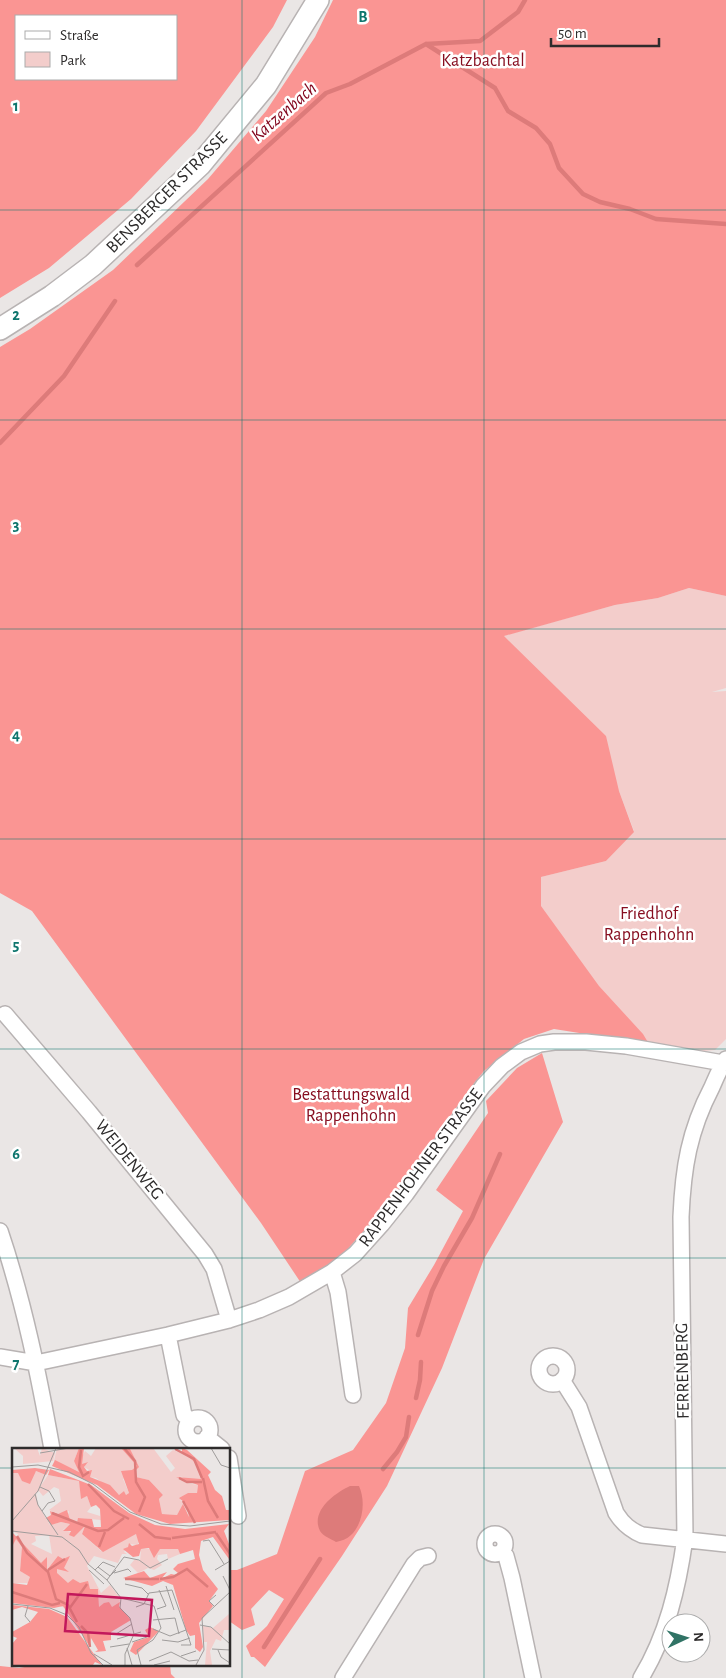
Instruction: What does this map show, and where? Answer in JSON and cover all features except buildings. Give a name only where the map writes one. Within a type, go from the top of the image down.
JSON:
[{"type":"main road","name":"BENSBERGER STRASSE","points":[[0,329],[52,296],[93,265],[200,165],[266,85],[318,0]]},
{"type":"street","name":"WEIDENWEG","points":[[0,1000],[2,1015],[89,1112],[206,1254],[214,1269],[229,1320]]},
{"type":"street","name":"RAPPENHOHNER STRASSE","points":[[0,1357],[36,1363],[229,1320],[289,1297],[332,1272],[355,1254],[406,1194],[483,1086],[502,1066],[521,1052],[540,1044],[568,1041],[626,1046],[725,1061]]},
{"type":"street","name":"FERRENBERG","points":[[641,1678],[661,1639],[672,1608],[685,1538],[681,1217],[685,1164],[700,1110],[725,1061]]},
{"type":"street","points":[[0,1231],[36,1363],[52,1448]]},
{"type":"street","points":[[332,1272],[338,1292],[353,1395]]},
{"type":"street","points":[[168,1335],[184,1415],[190,1420],[186,1430],[188,1437],[198,1442],[207,1437],[221,1448]]},
{"type":"street","points":[[562,1380],[579,1407],[616,1513],[622,1523],[642,1535],[685,1538],[726,1544]]},
{"type":"street","points":[[230,1464],[238,1516]]},
{"type":"street","points":[[502,1551],[506,1556],[512,1578],[533,1678]]},
{"type":"street","points":[[343,1678],[414,1564],[420,1558],[428,1556]]},
{"type":"green space","points":[[0,0],[287,0],[273,27],[196,131],[131,199],[49,268],[0,298]]},
{"type":"green space","points":[[333,0],[726,0],[726,596],[689,588],[658,598],[615,605],[504,636],[606,736],[619,791],[634,832],[606,861],[541,877],[541,906],[599,986],[643,1034],[649,1044],[554,1029],[524,1039],[484,1071],[393,1198],[346,1251],[329,1266],[301,1283],[261,1223],[32,911],[0,893],[0,347],[30,329],[113,270],[208,179],[266,111],[315,37]]},
{"type":"green space","name":"Friedhof Rappenhohn","points":[[689,588],[726,596],[726,688],[712,692],[726,691],[726,1039],[715,1050],[703,1051],[649,1044],[602,994],[541,907],[541,877],[606,861],[634,831],[619,791],[503,636],[615,605],[658,598]]},
{"type":"green space","points":[[542,1053],[563,1122],[484,1259],[442,1368],[387,1486],[342,1556],[265,1667],[254,1657],[251,1657],[246,1646],[267,1626],[284,1599],[269,1590],[251,1609],[255,1625],[242,1630],[230,1622],[230,1570],[237,1570],[277,1554],[305,1471],[353,1450],[386,1403],[405,1348],[408,1308],[463,1211],[436,1190],[488,1113],[486,1101],[517,1068]]},
{"type":"green space","points":[[0,1666],[19,1668],[30,1666],[170,1666],[171,1674],[175,1678],[0,1678]]},
{"type":"shaded area","points":[[350,1486],[359,1486],[361,1492],[363,1505],[361,1519],[348,1538],[336,1542],[320,1531],[318,1517],[331,1498]]},
{"type":"waterway","name":"Katzenbach","points":[[137,265],[326,93],[350,84],[426,44],[480,41],[518,12],[525,0]]},
{"type":"waterway","points":[[426,44],[495,88],[508,111],[536,128],[550,144],[559,168],[583,194],[600,202],[630,209],[656,219],[726,224]]},
{"type":"waterway","name":"Katzenbach","points":[[0,443],[64,376],[115,301]]},
{"type":"waterway","points":[[418,1335],[432,1291],[472,1218],[500,1154]]},
{"type":"waterway","points":[[416,1398],[421,1362]]},
{"type":"waterway","points":[[383,1469],[406,1437],[409,1417]]},
{"type":"waterway","points":[[264,1647],[320,1559]]},
{"type":"park label","name":"Katzbachtal","points":[[483,61]]},
{"type":"park label","name":"Bestattungswald Rappenhohn","points":[[351,1105]]}]
